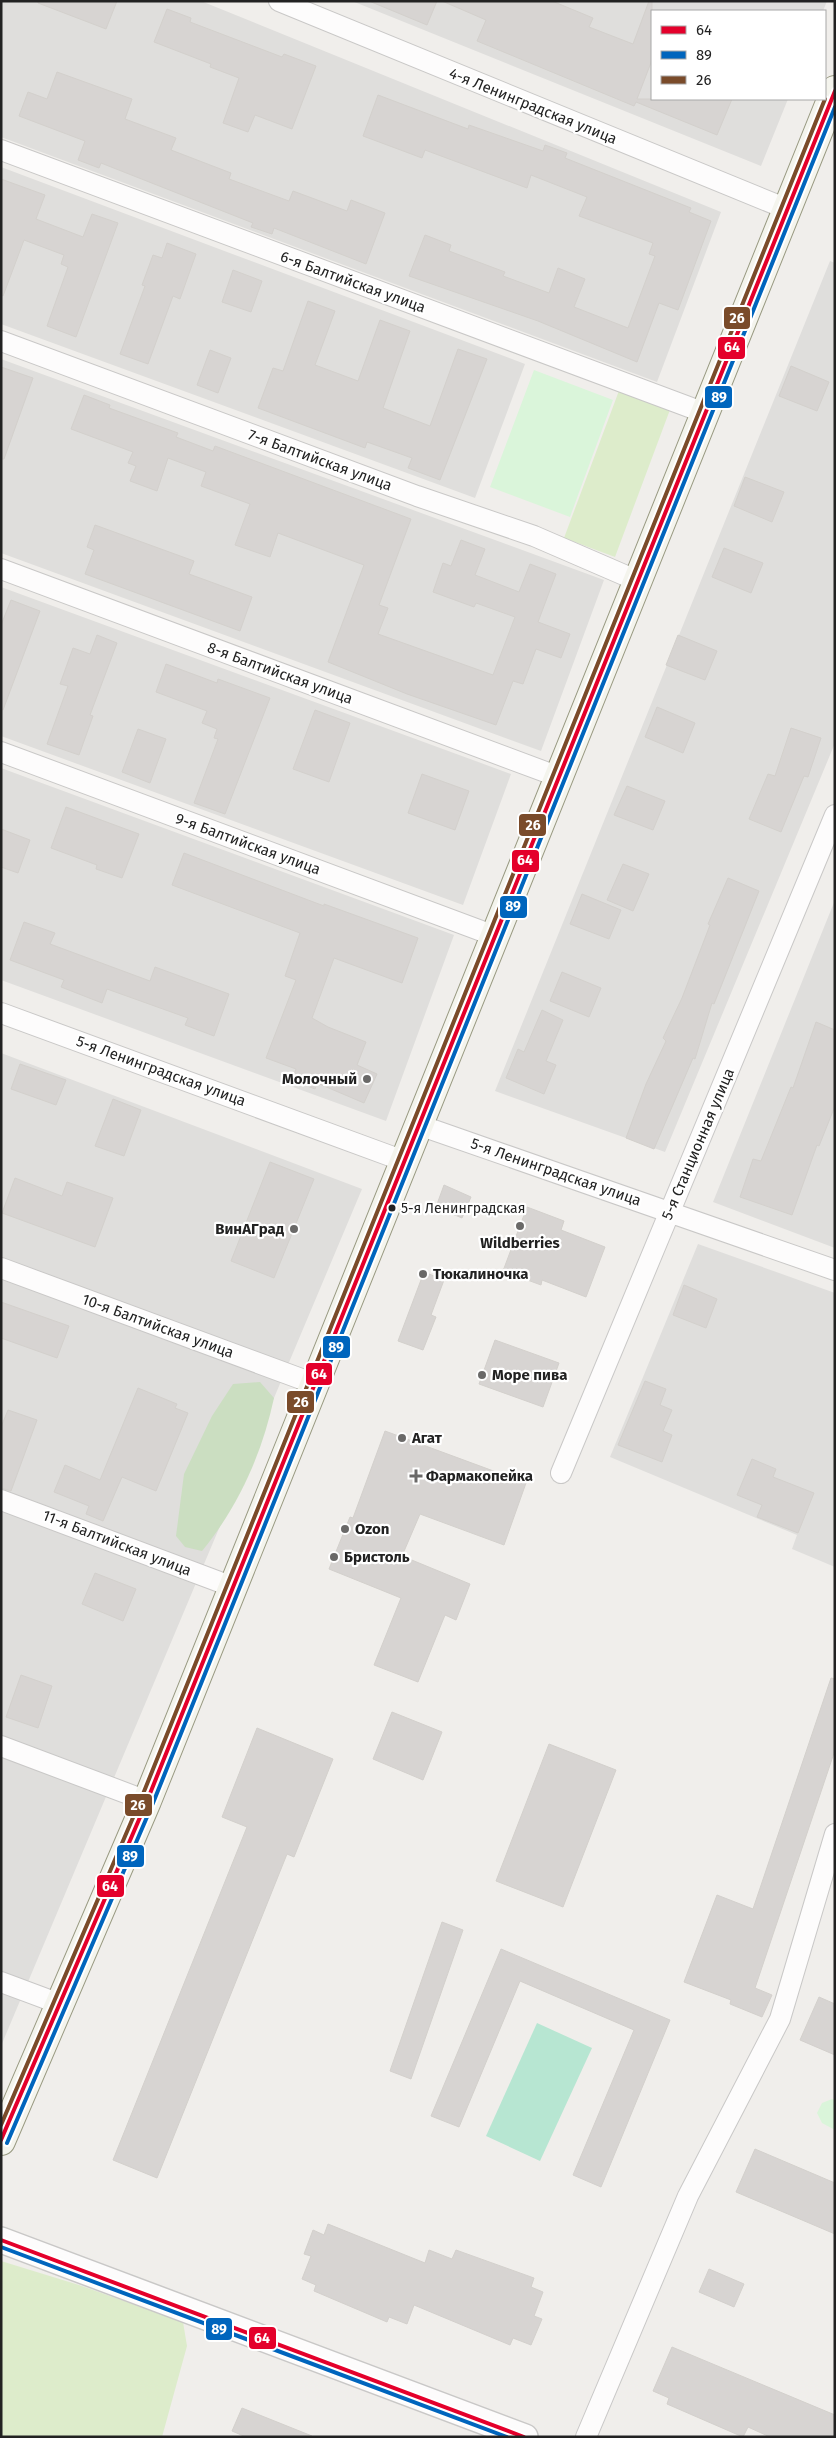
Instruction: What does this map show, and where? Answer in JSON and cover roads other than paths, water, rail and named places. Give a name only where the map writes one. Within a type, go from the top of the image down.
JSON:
[{"type":"main road","points":[[1,2141],[147,1801],[835,90]]},
{"type":"street","name":"4-я Ленинградская улица","points":[[279,1],[787,209]]},
{"type":"street","name":"6-я Балтийская улица","points":[[1,150],[705,413]]},
{"type":"street","name":"7-я Балтийская улица","points":[[1,340],[408,492],[534,536],[638,581]]},
{"type":"street","name":"8-я Балтийская улица","points":[[1,569],[559,776]]},
{"type":"street","name":"9-я Балтийская улица","points":[[1,752],[495,936]]},
{"type":"street","name":"5-я Станционная улица","points":[[561,1473],[835,815]]},
{"type":"street","name":"5-я Ленинградская улица","points":[[1,1013],[404,1161]]},
{"type":"street","name":"5-я Ленинградская улица","points":[[419,1125],[835,1270]]},
{"type":"street","name":"10-я Балтийская улица","points":[[1,1268],[315,1384]]},
{"type":"street","name":"11-я Балтийская улица","points":[[1,1500],[233,1587]]},
{"type":"street","points":[[1,1746],[147,1801]]},
{"type":"street","points":[[586,2437],[688,2196],[780,2019],[835,1834]]},
{"type":"street","points":[[1,1982],[60,2004]]},
{"type":"street","points":[[1,2240],[525,2437]]},
{"type":"place","name":"Молочный","points":[[367,1079]]},
{"type":"place","name":"5-я Ленинградская","points":[[392,1208]]},
{"type":"place","name":"Wildberries","points":[[520,1226]]},
{"type":"place","name":"ВинАГрад","points":[[294,1229]]},
{"type":"place","name":"Тюкалиночка","points":[[423,1274]]},
{"type":"place","name":"Море пива","points":[[482,1375]]},
{"type":"place","name":"Агат","points":[[402,1438]]},
{"type":"place","name":"Фармакопейка","points":[[416,1476]]},
{"type":"place","name":"Ozon","points":[[345,1529]]},
{"type":"place","name":"Бристоль","points":[[334,1557]]}]
